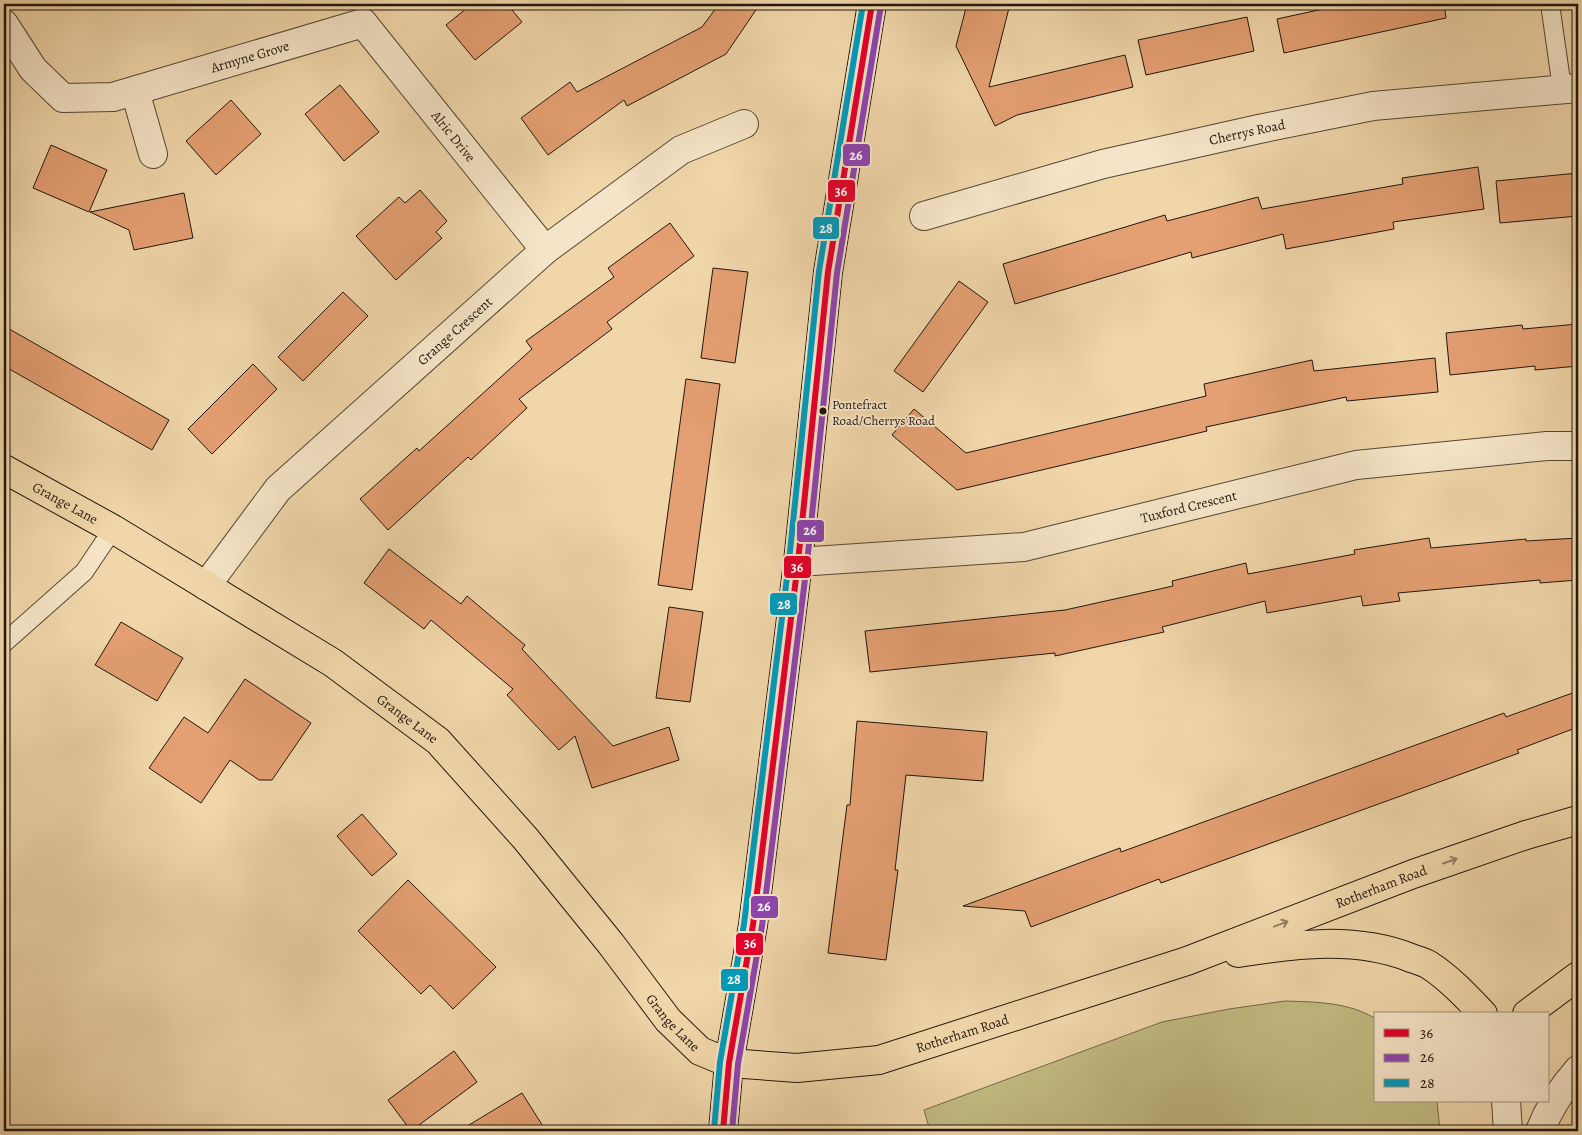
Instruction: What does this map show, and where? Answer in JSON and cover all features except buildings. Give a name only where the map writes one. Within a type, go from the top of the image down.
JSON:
[{"type":"main road","points":[[723,1131],[729,1063],[753,925],[798,562],[828,272],[872,4]]},
{"type":"main road","name":"Grange Lane","points":[[4,469],[113,529],[333,663],[438,741],[525,838],[611,944],[668,1020],[700,1051],[729,1063]]},
{"type":"main road","name":"Rotherham Road","points":[[729,1063],[797,1068],[879,1060],[1187,961],[1413,874],[1526,835],[1578,820]]},
{"type":"main road","name":"Rotherham Road","points":[[1187,961],[1286,945],[1345,943],[1393,950],[1428,964],[1463,992],[1481,1012]]},
{"type":"main road","points":[[1530,1012],[1578,976]]},
{"type":"street","name":"Armyne Grove","points":[[4,24],[33,69],[63,98],[113,97],[363,13]]},
{"type":"street","name":"Alric Drive","points":[[363,13],[545,250]]},
{"type":"street","name":"Cherrys Road","points":[[924,216],[1103,164],[1364,108],[1570,88]]},
{"type":"street","points":[[135,91],[153,154]]},
{"type":"street","name":"Grange Crescent","points":[[206,586],[278,489],[545,250],[681,150],[744,124]]},
{"type":"street","name":"Tuxford Crescent","points":[[798,562],[1024,547],[1356,465],[1547,446],[1578,446]]},
{"type":"street","points":[[1540,1131],[1564,1086],[1578,1070]]},
{"type":"street","points":[[1506,1102],[1508,1131]]},
{"type":"lane","points":[[1550,4],[1570,88]]},
{"type":"lane","points":[[4,643],[84,572],[113,529]]},
{"type":"shaded area","points":[[1285,1001],[1332,1004],[1366,1013],[1374,1018],[1374,1102],[1437,1102],[1440,1131],[930,1131],[924,1110],[1162,1022],[1229,1009]]},
{"type":"transit line","name":"28","points":[[714,1130],[720,1062],[744,924],[789,561],[819,271],[863,4]]},
{"type":"transit line","name":"36","points":[[723,1131],[729,1063],[753,925],[798,562],[828,272],[872,4]]},
{"type":"transit line","name":"26","points":[[732,1131],[738,1064],[762,926],[807,563],[837,273],[881,5]]},
{"type":"place","name":"Pontefract Road/Cherrys Road","points":[[823,411]]}]
